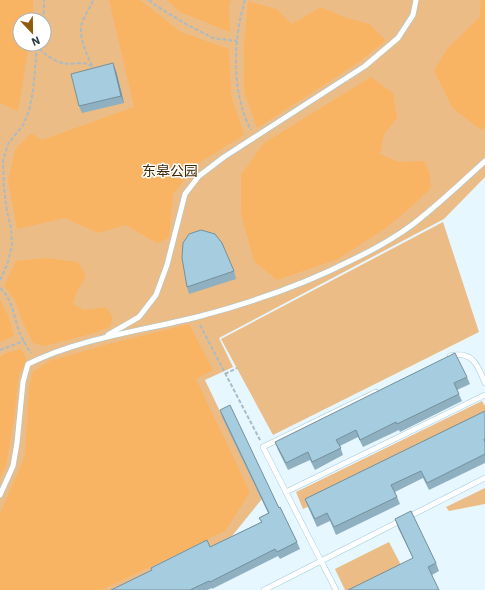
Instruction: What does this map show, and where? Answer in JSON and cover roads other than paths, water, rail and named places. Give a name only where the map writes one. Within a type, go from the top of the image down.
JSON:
[{"type":"lane","points":[[100,339],[139,317],[156,295],[167,265],[186,194],[199,176],[224,157],[365,66],[398,38],[413,14],[416,0]]},
{"type":"lane","points":[[0,495],[12,466],[18,443],[23,382],[28,364],[53,353],[87,342],[245,304],[286,290],[325,274],[373,250],[412,225],[485,161]]},
{"type":"lane","points":[[448,357],[456,355],[463,356],[476,362],[485,383]]},
{"type":"lane","points":[[336,590],[263,448],[384,388]]},
{"type":"lane","points":[[286,492],[485,395]]},
{"type":"lane","points":[[264,590],[485,478]]},
{"type":"park label","name":"东皋公园","points":[[170,171]]}]
